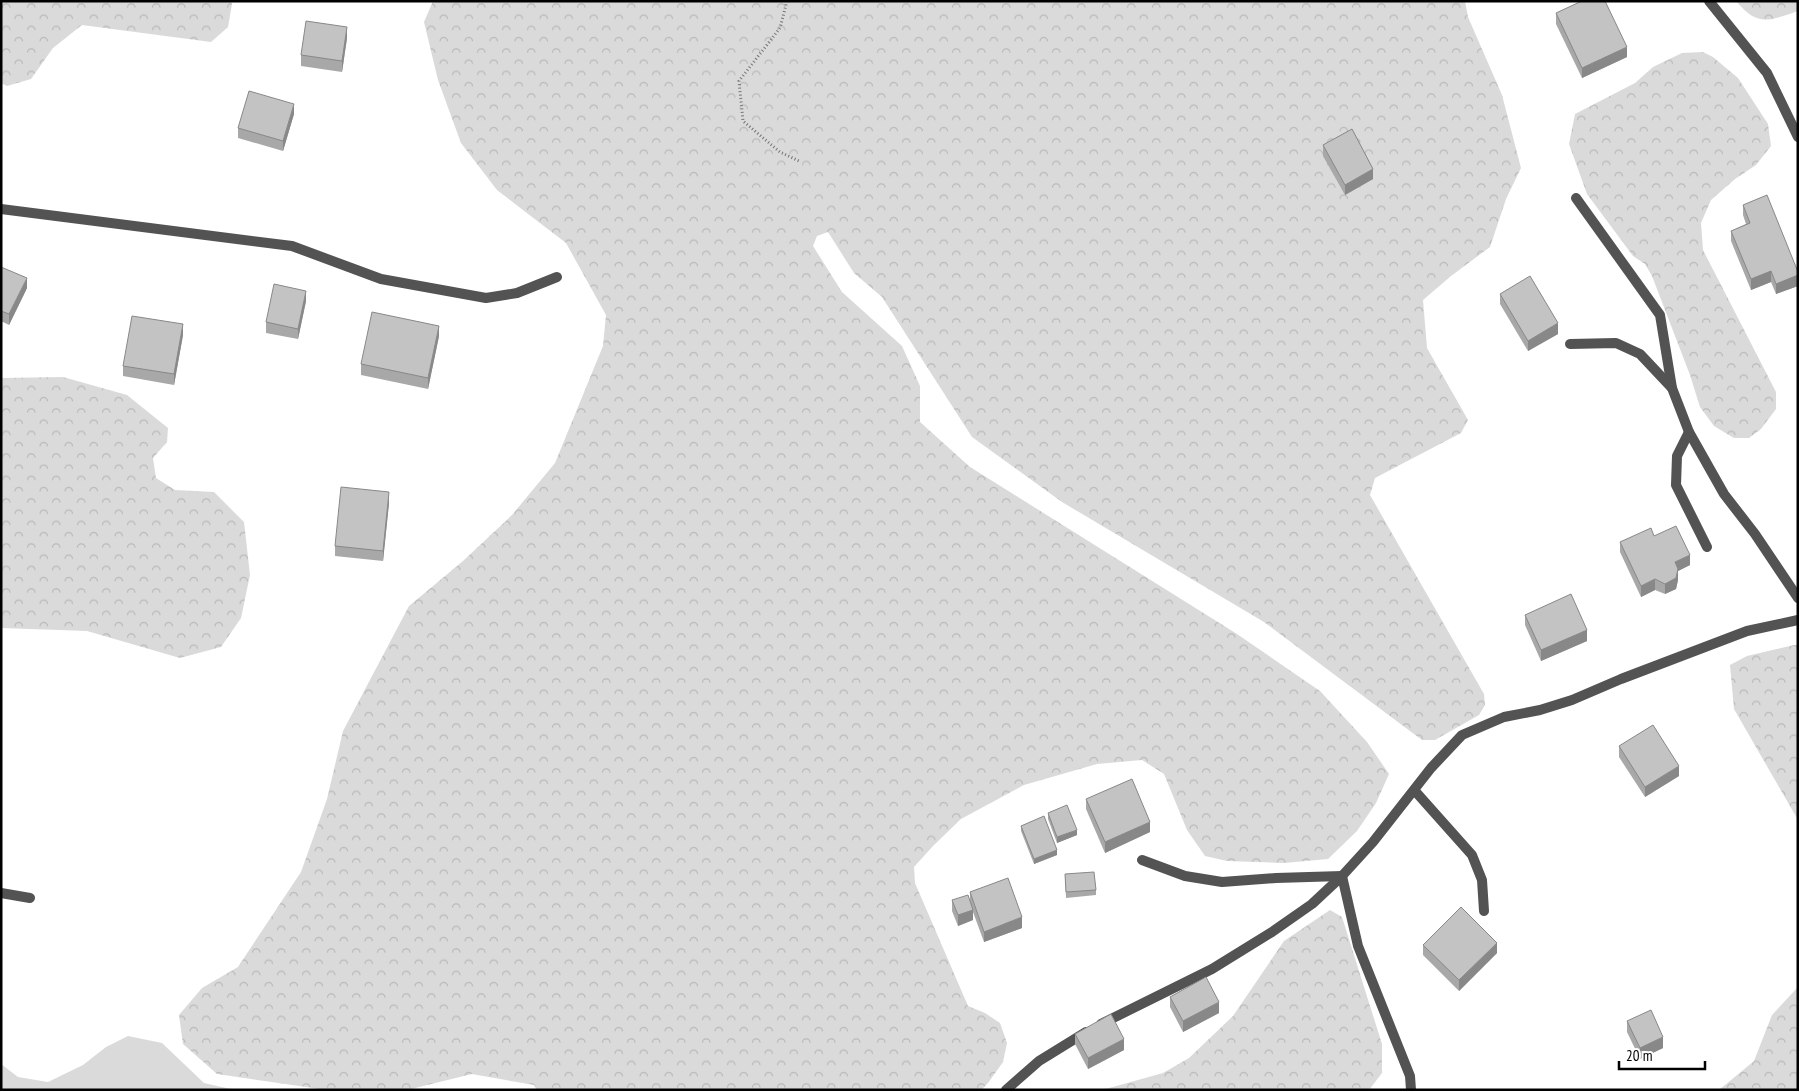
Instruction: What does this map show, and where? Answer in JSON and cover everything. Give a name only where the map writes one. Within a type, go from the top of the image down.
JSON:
[{"type":"street","points":[[1709,1],[1767,73],[1798,137]]},
{"type":"street","points":[[1576,198],[1660,315],[1672,388],[1689,432],[1724,494],[1755,534],[1798,598]]},
{"type":"street","points":[[1,208],[292,246],[381,278],[486,298],[517,293],[557,277]]},
{"type":"street","points":[[1570,344],[1616,343],[1640,354],[1672,388]]},
{"type":"street","points":[[1689,432],[1677,456],[1676,485],[1707,547]]},
{"type":"street","points":[[1006,1090],[1039,1061],[1074,1038],[1166,990],[1212,969],[1272,932],[1312,904],[1342,876],[1373,842],[1415,791],[1431,768],[1462,735],[1504,717],[1540,710],[1572,700],[1621,679],[1747,631],[1798,620]]},
{"type":"street","points":[[1415,791],[1472,855],[1482,880],[1484,911]]},
{"type":"street","points":[[1142,860],[1185,876],[1222,882],[1342,876]]},
{"type":"street","points":[[1342,876],[1358,946],[1410,1076],[1410,1090]]},
{"type":"street","points":[[1,893],[30,898]]},
{"type":"path","points":[[787,1],[780,28],[739,81],[743,121],[780,152],[799,162]]},
{"type":"green space","points":[[1,1],[231,1],[232,4],[228,27],[211,42],[82,25],[53,48],[31,79],[7,86],[1,83]]},
{"type":"green space","points":[[433,1],[1465,1],[1468,17],[1502,95],[1521,168],[1506,199],[1490,247],[1423,300],[1427,348],[1468,420],[1461,433],[1375,478],[1370,495],[1484,694],[1485,705],[1479,715],[1435,740],[1422,740],[1264,622],[1062,502],[972,437],[882,297],[854,273],[828,232],[817,236],[813,246],[842,292],[902,346],[920,386],[920,422],[970,467],[1237,634],[1320,691],[1367,742],[1389,774],[1376,803],[1357,831],[1328,859],[1284,863],[1227,861],[1205,856],[1187,830],[1164,774],[1142,760],[1097,764],[1024,785],[961,819],[914,867],[915,883],[968,1006],[985,1013],[1000,1023],[1007,1043],[1003,1062],[981,1090],[537,1090],[534,1085],[472,1074],[407,1090],[327,1090],[217,1074],[183,1044],[179,1015],[202,988],[238,967],[301,872],[327,799],[343,731],[409,606],[463,561],[512,515],[555,463],[603,346],[606,315],[566,243],[497,190],[461,143],[438,80],[424,22]]},
{"type":"green space","points":[[1736,1],[1798,1],[1798,11],[1764,20],[1751,15]]},
{"type":"green space","points":[[1703,52],[1713,57],[1738,78],[1768,124],[1771,146],[1756,165],[1735,179],[1711,200],[1701,223],[1703,250],[1776,392],[1776,409],[1761,429],[1749,438],[1734,438],[1714,426],[1700,407],[1690,375],[1652,276],[1645,264],[1633,256],[1587,194],[1569,144],[1575,114],[1635,83],[1653,67],[1682,53]]},
{"type":"green space","points":[[63,377],[127,395],[168,428],[167,442],[153,458],[156,478],[175,490],[214,492],[244,522],[250,575],[241,618],[221,647],[180,658],[87,631],[1,628],[1,378]]},
{"type":"green space","points":[[1798,645],[1798,820],[1734,709],[1730,665],[1747,656]]},
{"type":"green space","points":[[1330,910],[1342,917],[1382,1044],[1382,1073],[1369,1090],[1102,1090],[1163,1073],[1189,1058],[1233,1016],[1284,941]]},
{"type":"green space","points":[[1798,987],[1798,1090],[1719,1090],[1754,1061],[1772,1015]]},
{"type":"green space","points":[[128,1036],[162,1043],[204,1083],[235,1090],[1,1090],[1,1064],[18,1077],[48,1082],[83,1065],[106,1047]]},
{"type":"building","points":[[1582,1],[1605,1],[1627,47],[1582,68],[1556,13]]},
{"type":"building","points":[[306,21],[347,27],[342,61],[301,55]]},
{"type":"building","points":[[249,91],[294,104],[283,141],[238,128]]},
{"type":"building","points":[[1352,129],[1373,169],[1345,185],[1323,145]]},
{"type":"building","points":[[1767,195],[1798,272],[1798,275],[1776,284],[1771,271],[1751,279],[1731,231],[1750,223],[1743,205]]},
{"type":"building","points":[[1,267],[27,278],[9,314],[1,311]]},
{"type":"building","points":[[1530,276],[1558,323],[1528,341],[1500,294]]},
{"type":"building","points":[[274,284],[306,291],[298,329],[266,322]]},
{"type":"building","points":[[372,312],[439,326],[428,378],[361,364]]},
{"type":"building","points":[[132,316],[183,324],[174,374],[123,366]]},
{"type":"building","points":[[341,487],[389,492],[383,551],[335,546]]},
{"type":"building","points":[[1676,526],[1690,555],[1675,562],[1678,569],[1676,578],[1665,584],[1655,579],[1641,586],[1620,542],[1651,528],[1654,536]]},
{"type":"building","points":[[1571,594],[1587,630],[1541,650],[1525,615]]},
{"type":"building","points":[[1653,725],[1679,766],[1645,787],[1619,746]]},
{"type":"building","points":[[1132,779],[1150,822],[1105,842],[1086,799]]},
{"type":"building","points":[[1067,805],[1077,830],[1057,837],[1048,813]]},
{"type":"building","points":[[1044,816],[1057,850],[1034,859],[1021,826]]},
{"type":"building","points":[[1094,872],[1096,890],[1066,892],[1065,874]]},
{"type":"building","points":[[1008,878],[1022,917],[984,932],[970,892]]},
{"type":"building","points":[[968,895],[973,910],[958,915],[952,900]]},
{"type":"building","points":[[1461,907],[1497,943],[1459,980],[1423,945]]},
{"type":"building","points":[[1206,977],[1219,1002],[1183,1021],[1170,997]]},
{"type":"building","points":[[1651,1010],[1663,1037],[1640,1048],[1627,1021]]},
{"type":"building","points":[[1111,1014],[1124,1039],[1088,1058],[1075,1034]]}]
